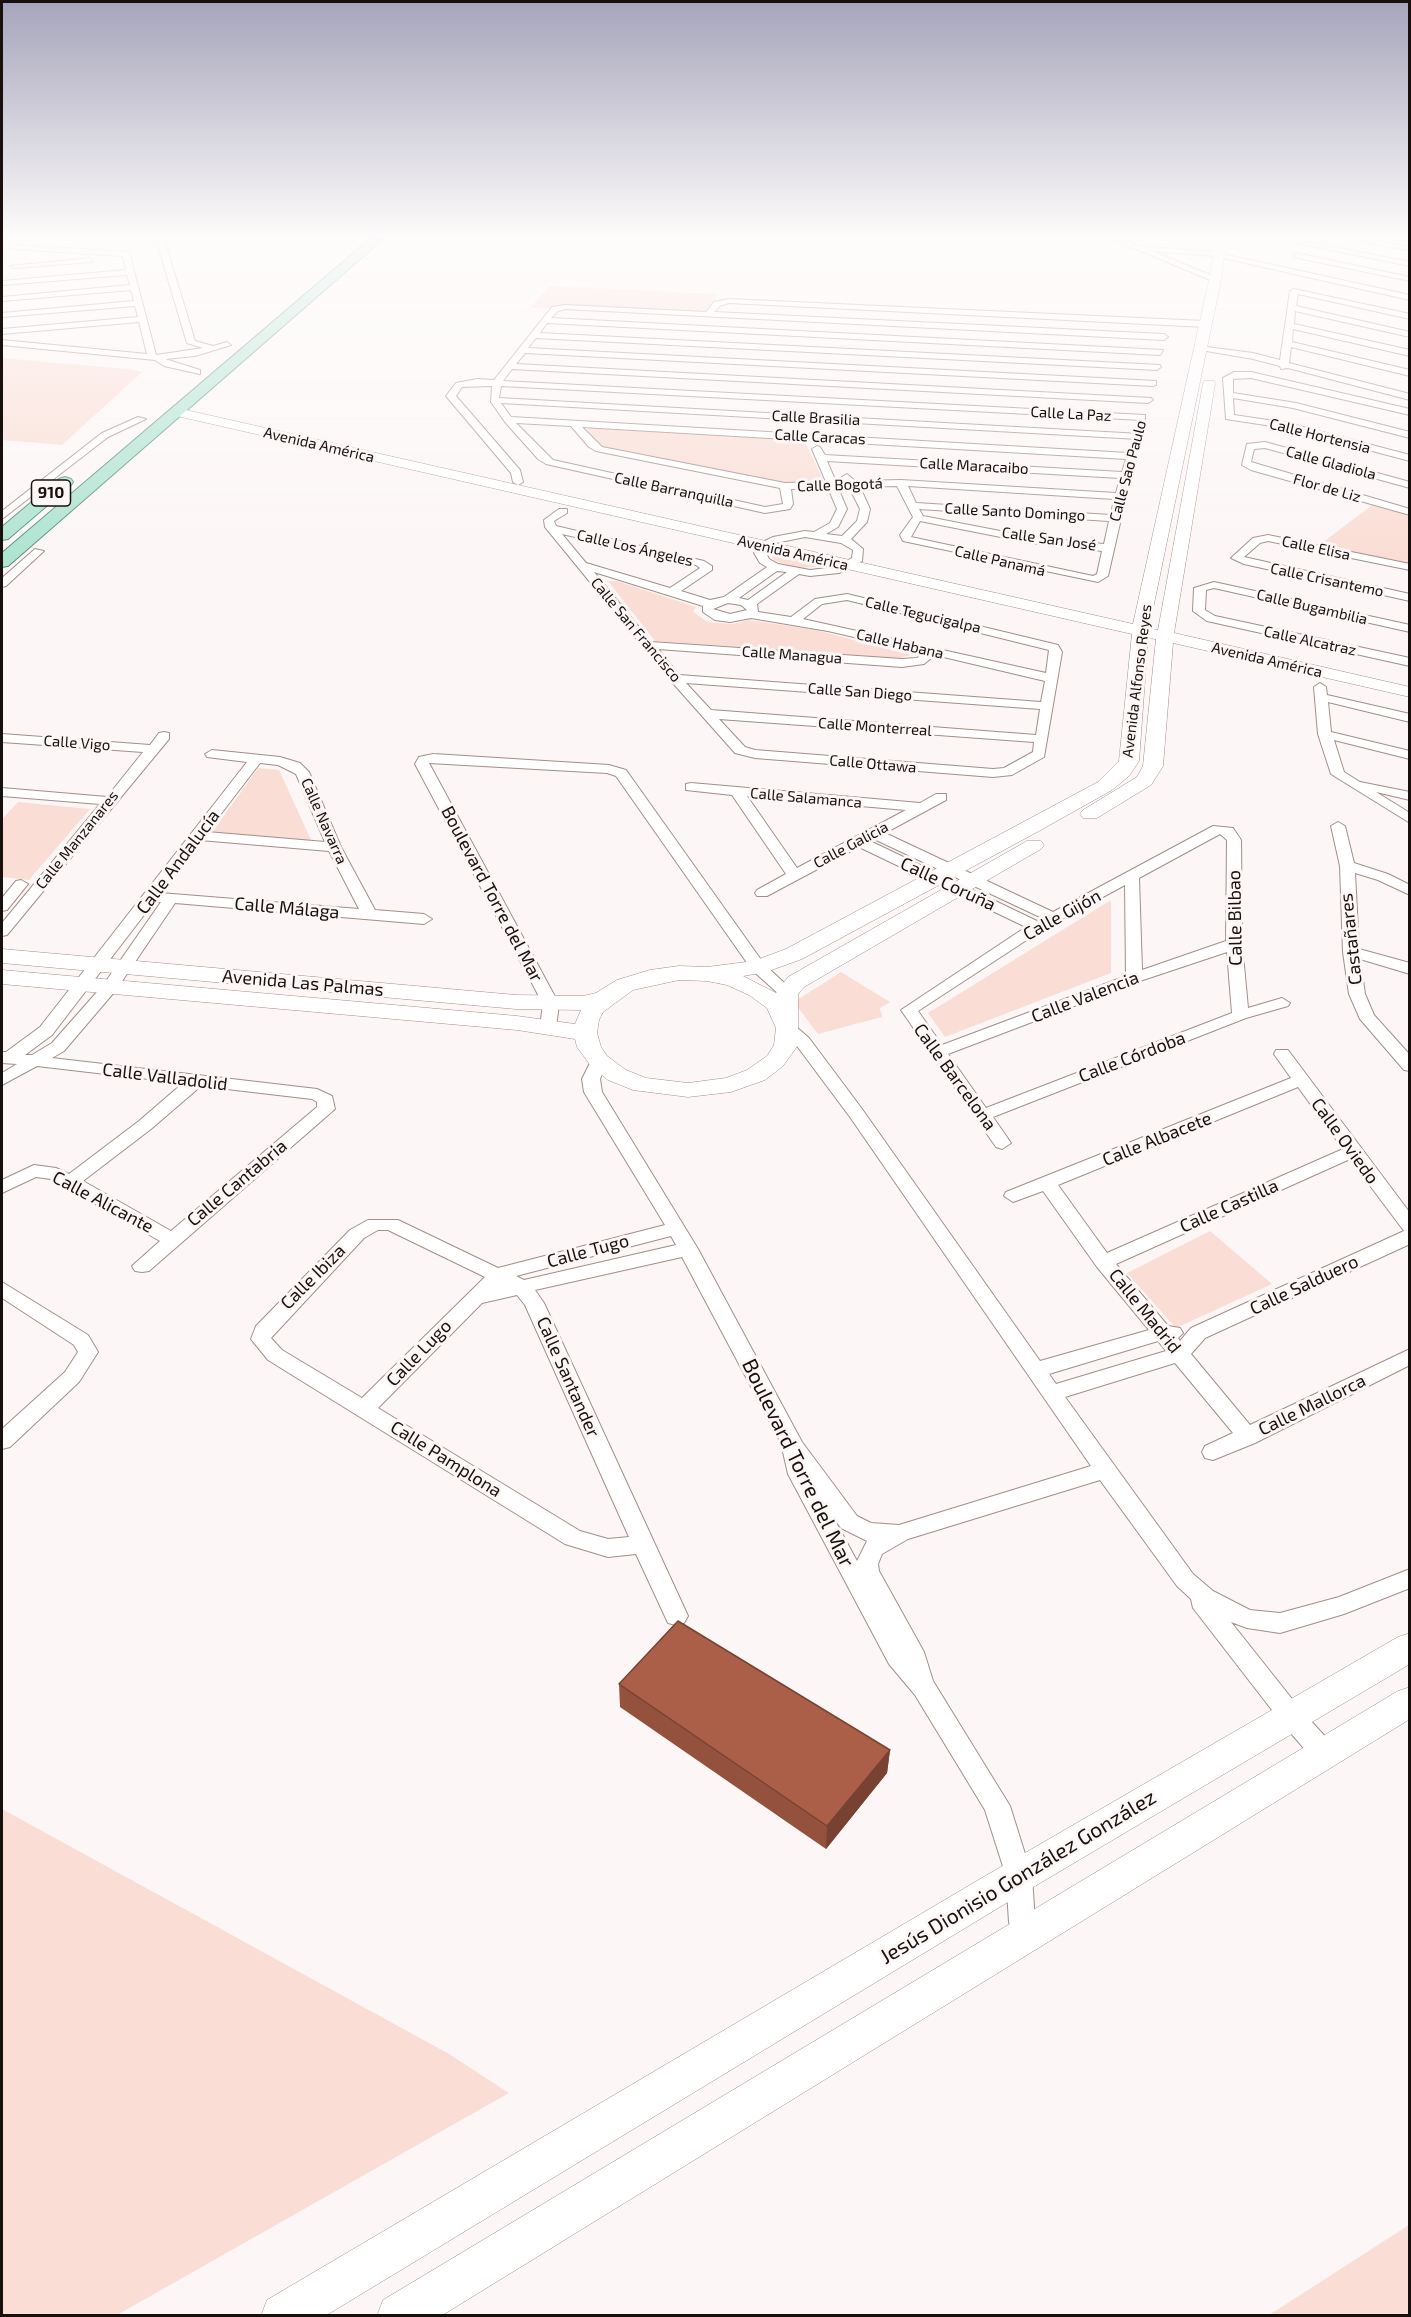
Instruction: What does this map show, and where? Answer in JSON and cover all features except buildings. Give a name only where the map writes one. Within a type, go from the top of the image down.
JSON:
[{"type":"main road","points":[[181,384],[223,347]]},
{"type":"main road","points":[[2,562],[164,422],[175,407],[243,347]]},
{"type":"main road","name":"910","points":[[2,534],[145,415]]},
{"type":"main road","points":[[164,422],[199,417]]},
{"type":"street","points":[[47,347],[154,357],[209,347]]},
{"type":"street","points":[[151,347],[154,357],[167,364],[196,372]]},
{"type":"street","points":[[508,420],[494,400],[497,383],[525,347]]},
{"type":"street","points":[[779,347],[1157,367]]},
{"type":"street","points":[[844,540],[862,522],[865,509],[852,483],[828,458],[816,437],[816,418],[818,400],[827,383],[860,347]]},
{"type":"street","points":[[1065,347],[1160,352]]},
{"type":"street","name":"Calle Sao Paulo","points":[[1094,580],[1102,576],[1125,475],[1138,436],[1161,347]]},
{"type":"street","name":"Avenida Alfonso Reyes","points":[[787,993],[796,982],[953,878],[1118,778],[1128,761],[1141,627],[1200,347]]},
{"type":"street","points":[[1284,366],[1287,347]]},
{"type":"street","points":[[1301,347],[1410,373]]},
{"type":"street","points":[[1384,347],[1410,353]]},
{"type":"street","points":[[1199,351],[1216,348],[1410,397]]},
{"type":"street","name":"Avenida Alfonso Reyes","points":[[707,974],[758,967],[794,954],[1096,811],[1144,781],[1152,770],[1165,632],[1216,348]]},
{"type":"street","points":[[523,350],[1153,383]]},
{"type":"street","points":[[509,366],[1148,400]]},
{"type":"street","points":[[1410,412],[1271,379],[1234,375],[1228,378],[1229,395],[1293,405],[1410,435]]},
{"type":"street","name":"Calle La Paz","points":[[525,487],[516,472],[451,396],[461,384],[497,383],[1142,417]]},
{"type":"street","name":"Calle Hortensia","points":[[1229,395],[1229,417],[1285,425],[1410,458]]},
{"type":"street","name":"Calle Brasilia","points":[[494,400],[1138,436]]},
{"type":"street","name":"Avenida América","points":[[175,407],[199,417],[525,487]]},
{"type":"street","name":"Avenida América","points":[[175,407],[1141,627],[1410,683]]},
{"type":"street","points":[[2,516],[105,435],[145,415]]},
{"type":"street","name":"Calle Caracas","points":[[508,420],[1132,456]]},
{"type":"street","name":"Calle Barranquilla","points":[[508,420],[542,457],[556,464],[765,510],[786,507],[788,504],[785,486]]},
{"type":"street","name":"Calle Bogotá","points":[[574,424],[592,445],[599,449],[785,486],[901,483],[1120,496]]},
{"type":"street","name":"Flor de Liz","points":[[1252,445],[1246,463],[1255,468],[1410,512]]},
{"type":"street","name":"Calle Gladiola","points":[[1252,445],[1265,445],[1410,485]]},
{"type":"street","points":[[817,535],[834,525],[842,509],[828,458]]},
{"type":"street","name":"Calle Maracaibo","points":[[828,458],[1125,475]]},
{"type":"street","points":[[901,483],[916,512]]},
{"type":"street","points":[[842,509],[865,509]]},
{"type":"street","points":[[553,529],[548,522],[563,511]]},
{"type":"street","name":"Calle Santo Domingo","points":[[916,512],[1116,518]]},
{"type":"street","name":"Calle Panamá","points":[[916,512],[905,535],[907,539],[1094,580]]},
{"type":"street","name":"Calle San José","points":[[916,512],[1031,540],[1109,548]]},
{"type":"street","name":"Calle San Francisco","points":[[553,529],[675,678],[740,750]]},
{"type":"street","name":"Calle Los Ángeles","points":[[553,529],[700,563],[708,568],[672,592]]},
{"type":"street","points":[[793,535],[817,535],[844,540],[858,549],[854,562],[825,572],[795,572],[775,567],[764,561],[760,553],[768,543],[793,535]]},
{"type":"street","name":"Calle Elisa","points":[[1244,561],[1237,558],[1237,555],[1257,540],[1268,538],[1410,567]]},
{"type":"street","points":[[2,584],[39,551]]},
{"type":"street","name":"Calle Crisantemo","points":[[1244,561],[1410,598]]},
{"type":"street","points":[[582,565],[710,604],[728,600],[775,567]]},
{"type":"street","points":[[710,604],[707,610],[715,616],[730,618],[750,609],[780,582],[795,572]]},
{"type":"street","points":[[761,578],[780,582]]},
{"type":"street","name":"Calle Bugambilia","points":[[1211,619],[1199,610],[1200,588],[1214,585],[1410,629]]},
{"type":"street","name":"Calle Tegucigalpa","points":[[793,621],[819,601],[848,597],[1040,643],[1056,652],[1050,678]]},
{"type":"street","points":[[728,600],[750,609]]},
{"type":"street","name":"Calle Habana","points":[[750,609],[793,621],[1050,678]]},
{"type":"street","name":"Calle Alcatraz","points":[[1211,619],[1410,662]]},
{"type":"street","name":"Avenida América","points":[[1165,632],[1410,692]]},
{"type":"street","name":"Calle Managua","points":[[649,645],[902,663],[920,661],[932,652]]},
{"type":"street","name":"Calle San Diego","points":[[675,678],[1045,706]]},
{"type":"street","points":[[1042,739],[1050,678]]},
{"type":"street","points":[[1410,718],[1320,692],[1325,734],[1334,769],[1344,780],[1410,819]]},
{"type":"street","name":"Calle Monterreal","points":[[708,714],[1042,739]]},
{"type":"street","points":[[1325,734],[1410,755]]},
{"type":"street","name":"Calle Manzanares","points":[[2,932],[164,736]]},
{"type":"street","name":"Calle Vigo","points":[[2,738],[153,749]]},
{"type":"street","name":"Calle Ottawa","points":[[740,750],[767,755],[993,773],[1007,772],[1036,756],[1042,739]]},
{"type":"street","name":"Calle Navarra","points":[[212,754],[289,763],[302,772],[334,847],[369,914]]},
{"type":"street","name":"Boulevard Torre del Mar","points":[[548,1027],[551,1004],[422,764],[424,760],[434,758],[609,769],[624,776],[758,967]]},
{"type":"street","name":"Calle Andalucía","points":[[5,1059],[40,1037],[83,985],[255,759]]},
{"type":"street","points":[[1344,780],[1410,796]]},
{"type":"street","name":"Calle Salamanca","points":[[691,787],[920,807]]},
{"type":"street","points":[[2,808],[8,792],[109,801]]},
{"type":"street","points":[[737,792],[794,875]]},
{"type":"street","name":"Calle Galicia","points":[[762,892],[941,797]]},
{"type":"street","points":[[1076,802],[1096,811]]},
{"type":"street","name":"Castañares","points":[[1338,826],[1347,866],[1353,976],[1362,1008],[1410,1066]]},
{"type":"street","name":"Calle Gijón","points":[[909,1010],[1037,927],[1211,832],[1221,829]]},
{"type":"street","name":"Calle Bilbao","points":[[1221,829],[1228,831],[1234,840],[1234,944],[1240,1015]]},
{"type":"street","name":"Calle Coruña","points":[[874,833],[1037,927]]},
{"type":"street","points":[[198,836],[334,847]]},
{"type":"street","name":"Calle Coruña","points":[[858,841],[1053,918]]},
{"type":"street","points":[[1347,866],[1383,877],[1410,891]]},
{"type":"street","points":[[1132,877],[1134,978]]},
{"type":"street","name":"Calle Manzanares","points":[[2,907],[21,884],[3,882]]},
{"type":"street","name":"Calle Málaga","points":[[151,897],[423,919]]},
{"type":"street","name":"Calle Andalucía","points":[[2,1080],[38,1061],[58,1047],[110,987],[171,898]]},
{"type":"street","name":"Calle Valencia","points":[[938,1052],[1134,978],[1234,944]]},
{"type":"street","points":[[1350,952],[1390,961],[1410,969]]},
{"type":"street","name":"Avenida Las Palmas","points":[[2,956],[551,1004],[582,1003],[604,998]]},
{"type":"street","points":[[758,967],[787,993],[787,1023],[786,1045],[774,1061],[756,1075],[731,1085],[702,1090],[671,1090],[642,1084],[617,1075],[599,1061],[589,1047],[585,1033],[587,1020],[594,1008],[604,998],[625,986],[650,977],[679,973],[707,974],[734,980],[757,990],[775,1003],[787,1023],[856,1113],[1053,1392],[1104,1470],[1185,1580],[1291,1716],[1324,1754]]},
{"type":"street","name":"Avenida Las Palmas","points":[[2,977],[548,1027],[585,1033]]},
{"type":"street","name":"Calle Córdoba","points":[[983,1115],[1240,1015],[1282,1003]]},
{"type":"street","name":"Calle Barcelona","points":[[909,1010],[1002,1143]]},
{"type":"street","name":"Calle Oviedo","points":[[1282,1054],[1410,1227]]},
{"type":"street","name":"Calle Valladolid","points":[[5,1059],[317,1094],[326,1100]]},
{"type":"street","name":"Boulevard Torre del Mar","points":[[599,1061],[591,1079],[593,1092],[676,1228],[792,1443],[799,1474],[892,1647],[924,1688],[997,1806],[1019,1876],[1022,1922],[1026,1934]]},
{"type":"street","name":"Calle Albacete","points":[[1013,1196],[1301,1080]]},
{"type":"street","points":[[71,1181],[145,1125],[196,1081]]},
{"type":"street","name":"Calle Cantabria","points":[[142,1266],[326,1109],[326,1100]]},
{"type":"street","name":"Calle Castilla","points":[[1104,1262],[1353,1151]]},
{"type":"street","name":"Calle Alicante","points":[[2,1187],[34,1171],[48,1172],[71,1181],[171,1239]]},
{"type":"street","name":"Calle Madrid","points":[[1047,1183],[1104,1262],[1248,1437]]},
{"type":"street","name":"Calle Santander","points":[[375,1224],[391,1224],[522,1287],[534,1303],[676,1616]]},
{"type":"street","name":"Calle Ibiza","points":[[261,1339],[263,1331],[277,1314],[357,1234],[375,1224]]},
{"type":"street","name":"Calle Tugo","points":[[499,1275],[676,1228]]},
{"type":"street","name":"Calle Salduero","points":[[1036,1370],[1163,1333],[1198,1333],[1410,1236]]},
{"type":"street","name":"Calle Tugo","points":[[522,1287],[687,1249]]},
{"type":"street","points":[[588,1251],[597,1270]]},
{"type":"street","name":"Calle Lugo","points":[[365,1408],[473,1298],[499,1275]]},
{"type":"street","points":[[473,1298],[522,1287]]},
{"type":"street","points":[[2,1289],[81,1340],[88,1352],[72,1377],[2,1441]]},
{"type":"street","name":"Calle Salduero","points":[[1180,1354],[1198,1333]]},
{"type":"street","name":"Calle Pamplona","points":[[261,1339],[275,1355],[365,1408],[573,1538],[608,1548],[643,1544]]},
{"type":"street","points":[[1053,1392],[1180,1354]]},
{"type":"street","name":"Calle Mallorca","points":[[1214,1452],[1410,1356]]},
{"type":"street","points":[[792,1443],[849,1522],[868,1532],[902,1533]]},
{"type":"street","points":[[924,1688],[912,1652],[868,1572],[867,1564],[873,1548],[902,1533],[1104,1470]]},
{"type":"street","points":[[1185,1580],[1205,1598],[1229,1612],[1247,1619],[1280,1623],[1344,1605],[1410,1578]]},
{"type":"street","name":"Jesús Dionisio González González","points":[[282,2316],[1019,1876],[1410,1647]]},
{"type":"street","points":[[399,2316],[1410,1701]]},
{"type":"shaded area","points":[[2,358],[142,372],[62,445],[2,440]]},
{"type":"shaded area","points":[[592,428],[804,440],[825,484],[793,485],[600,448],[582,431]]},
{"type":"shaded area","points":[[1372,505],[1409,516],[1409,565],[1318,546]]},
{"type":"shaded area","points":[[770,552],[832,566],[797,568],[774,560]]},
{"type":"shaded area","points":[[608,581],[617,581],[696,607],[693,612],[708,622],[734,624],[748,620],[816,630],[911,655],[900,658],[655,641]]},
{"type":"shaded area","points":[[258,768],[279,770],[311,840],[211,834]]},
{"type":"shaded area","points":[[18,802],[90,809],[29,880],[2,877],[2,819]]},
{"type":"shaded area","points":[[1111,900],[1111,973],[945,1037],[928,1013]]},
{"type":"shaded area","points":[[841,972],[890,1002],[880,1008],[882,1017],[818,1034],[794,1002]]},
{"type":"shaded area","points":[[1210,1231],[1272,1284],[1176,1328],[1127,1273]]},
{"type":"shaded area","points":[[2,1809],[449,2054],[509,2093],[117,2315],[2,2315]]},
{"type":"shaded area","points":[[1409,2225],[1409,2315],[1269,2315]]}]
